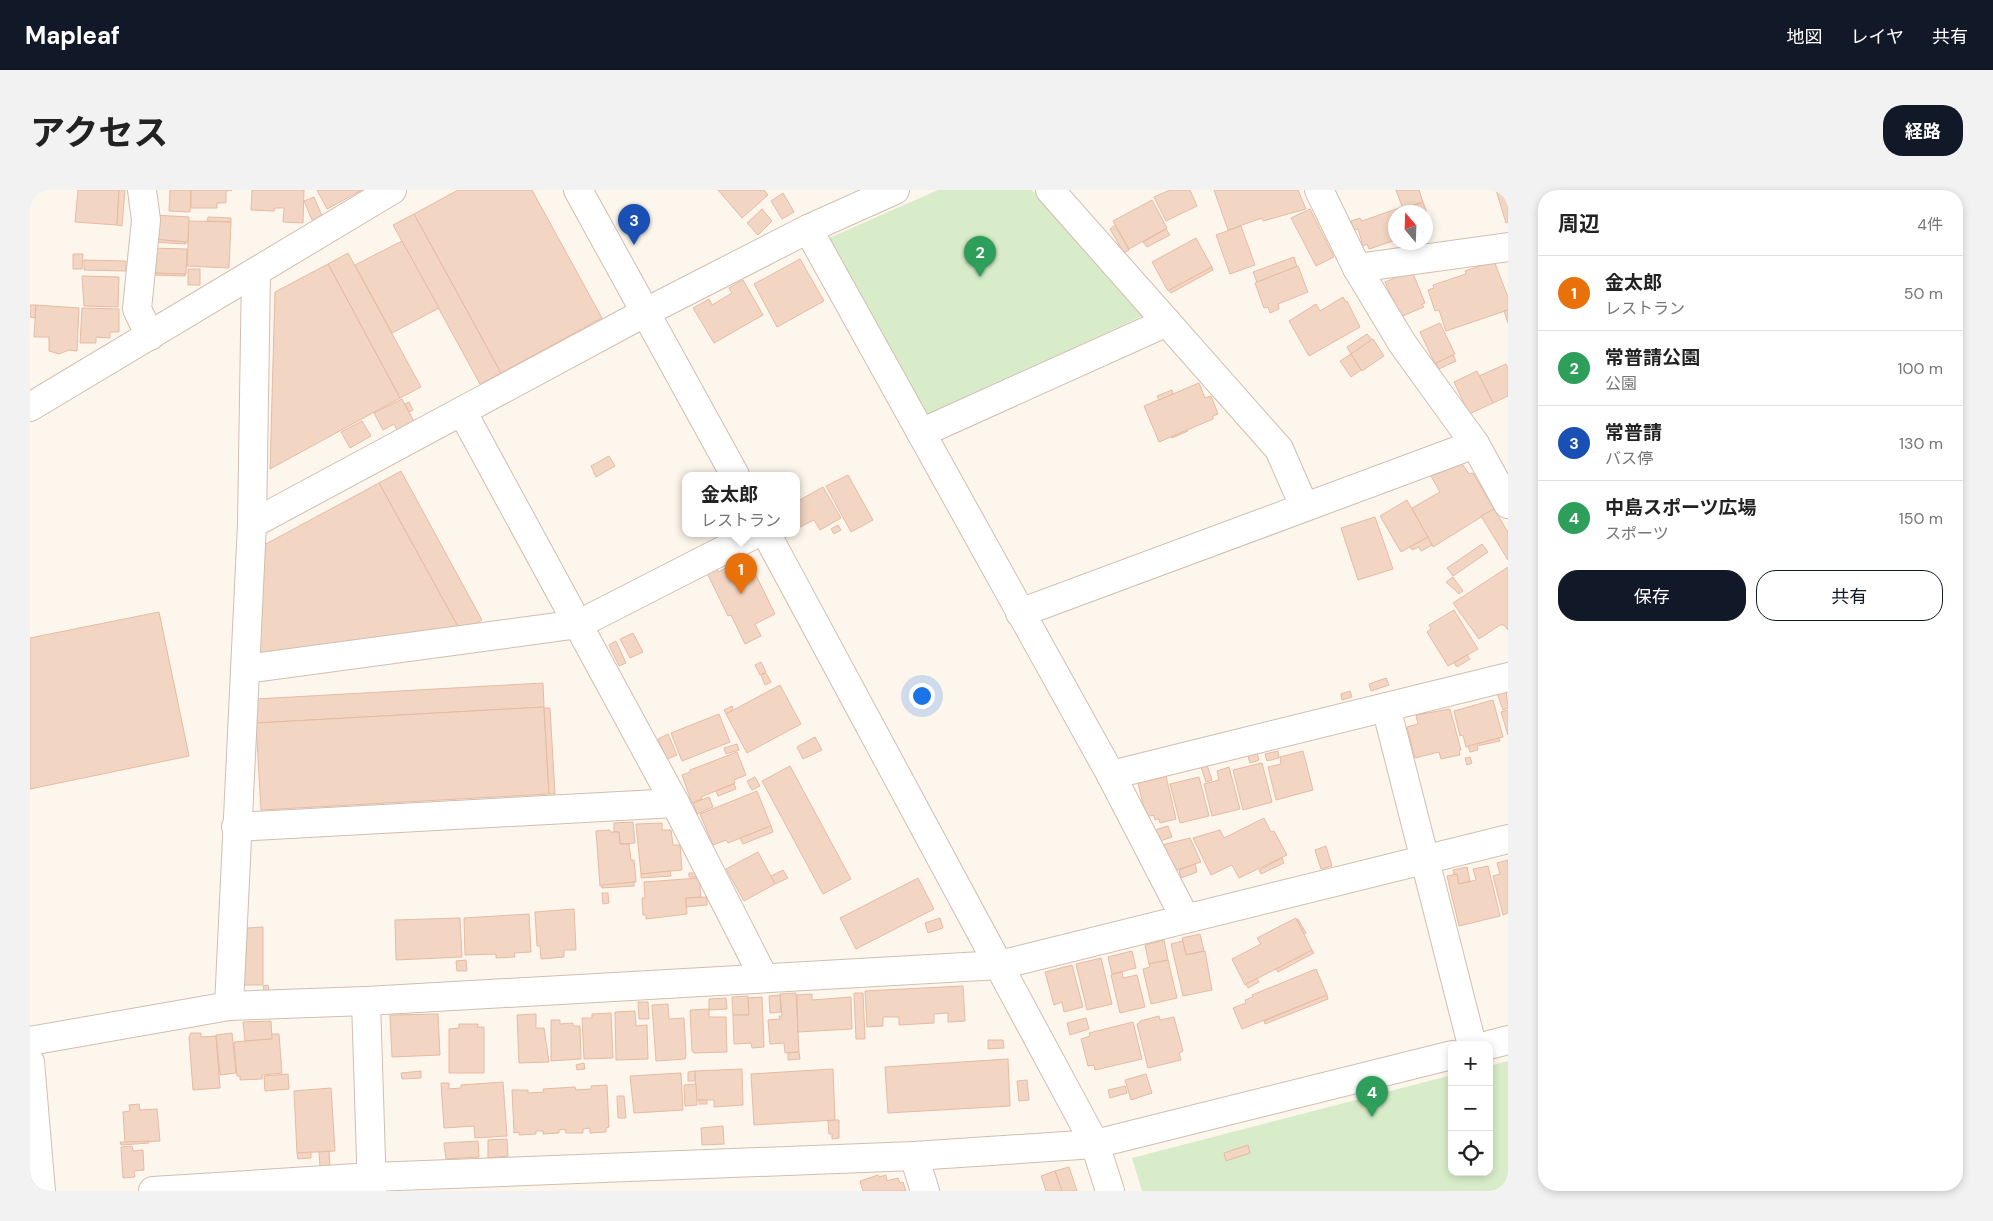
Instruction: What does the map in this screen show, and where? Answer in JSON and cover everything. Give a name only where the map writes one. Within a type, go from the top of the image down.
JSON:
[{"type":"street","points":[[142,190],[146,220],[137,309],[150,336]]},
{"type":"street","points":[[578,190],[733,472]]},
{"type":"street","points":[[252,524],[463,413],[646,312],[808,229],[895,190]]},
{"type":"street","points":[[1050,190],[1279,449],[1304,506]]},
{"type":"street","points":[[1318,190],[1357,268],[1402,343],[1475,444],[1508,504]]},
{"type":"street","points":[[30,407],[389,191]]},
{"type":"street","points":[[808,229],[1111,775],[1185,918]]},
{"type":"street","points":[[1357,268],[1508,247]]},
{"type":"street","points":[[229,1006],[236,827],[252,524],[256,272]]},
{"type":"street","points":[[921,434],[1166,322]]},
{"type":"street","points":[[463,413],[675,804],[764,978]]},
{"type":"street","points":[[1020,612],[1475,444]]},
{"type":"street","points":[[245,669],[579,624],[749,537]]},
{"type":"street","points":[[768,537],[1095,1144],[1110,1191]]},
{"type":"street","points":[[1111,775],[1386,708],[1508,676]]},
{"type":"street","points":[[1386,708],[1471,1041]]},
{"type":"street","points":[[236,827],[675,804]]},
{"type":"street","points":[[30,1041],[229,1006],[1000,965],[1508,839]]},
{"type":"street","points":[[366,1000],[372,1184]]},
{"type":"street","points":[[1493,1044],[1508,1040]]},
{"type":"street","points":[[153,1191],[372,1184],[914,1156],[1095,1144],[1448,1056]]},
{"type":"street","points":[[30,1062],[41,1191]]},
{"type":"street","points":[[914,1156],[925,1191]]},
{"type":"green space","points":[[938,190],[1032,190],[1144,315],[925,418],[829,238]]},
{"type":"green space","points":[[1508,1061],[1508,1191],[1142,1191],[1132,1158],[1448,1076],[1448,1176],[1493,1176],[1493,1065]]},
{"type":"building","points":[[78,190],[119,190],[117,225],[75,222]]},
{"type":"building","points":[[119,190],[125,190],[122,226],[117,225]]},
{"type":"building","points":[[170,190],[191,190],[190,212],[169,211]]},
{"type":"building","points":[[191,190],[232,190],[226,191],[226,203],[217,203],[217,208],[191,208]]},
{"type":"building","points":[[252,190],[304,190],[303,223],[283,222],[284,208],[275,208],[274,211],[251,210]]},
{"type":"building","points":[[317,190],[362,190],[327,209]]},
{"type":"building","points":[[458,190],[532,190],[602,318],[501,373],[414,214]]},
{"type":"building","points":[[718,190],[764,190],[768,195],[742,218]]},
{"type":"building","points":[[1170,190],[1190,190],[1197,206],[1166,221],[1154,197]]},
{"type":"building","points":[[1214,190],[1298,190],[1306,209],[1263,221],[1262,218],[1228,230]]},
{"type":"building","points":[[1396,190],[1419,190],[1423,202],[1414,205],[1402,205]]},
{"type":"building","points":[[1496,190],[1508,190],[1508,222],[1506,223]]},
{"type":"building","points":[[783,193],[794,212],[782,219],[771,201]]},
{"type":"building","points":[[314,197],[322,216],[312,220],[304,201]]},
{"type":"building","points":[[1152,200],[1167,228],[1129,249],[1113,221]]},
{"type":"building","points":[[762,209],[772,221],[758,235],[747,223]]},
{"type":"building","points":[[1310,209],[1334,257],[1316,266],[1291,218]]},
{"type":"building","points":[[1388,212],[1388,243],[1369,249],[1367,244],[1363,246],[1358,229],[1354,230],[1351,221],[1360,218],[1362,221]]},
{"type":"building","points":[[414,214],[501,373],[480,384],[393,225]]},
{"type":"building","points":[[154,215],[189,217],[188,242],[152,239]]},
{"type":"building","points":[[208,217],[231,218],[231,222],[207,221]]},
{"type":"building","points":[[189,221],[231,222],[229,268],[187,266]]},
{"type":"building","points":[[1115,225],[1129,250],[1124,253],[1110,229]]},
{"type":"building","points":[[1241,226],[1255,265],[1230,274],[1216,235]]},
{"type":"building","points":[[1166,229],[1170,235],[1147,247],[1143,242]]},
{"type":"building","points":[[1196,238],[1212,267],[1168,291],[1152,262]]},
{"type":"building","points":[[152,239],[186,242],[186,244],[152,242]]},
{"type":"building","points":[[402,241],[439,308],[392,333],[355,265]]},
{"type":"building","points":[[151,248],[187,249],[186,274],[150,273]]},
{"type":"building","points":[[348,253],[421,387],[400,398],[328,264]]},
{"type":"building","points":[[73,254],[83,254],[82,269],[73,269]]},
{"type":"building","points":[[1294,257],[1297,267],[1257,282],[1253,272]]},
{"type":"building","points":[[800,259],[824,301],[777,327],[754,284]]},
{"type":"building","points":[[84,260],[126,261],[126,271],[84,270]]},
{"type":"building","points":[[1494,261],[1508,297],[1508,310],[1446,331],[1439,310],[1435,311],[1428,290],[1434,288],[1433,285],[1466,274],[1465,271]]},
{"type":"building","points":[[328,264],[400,398],[270,469],[275,292]]},
{"type":"building","points":[[1298,266],[1308,292],[1278,304],[1279,309],[1270,313],[1268,307],[1264,308],[1255,283]]},
{"type":"building","points":[[1212,267],[1213,270],[1171,293],[1169,290]]},
{"type":"building","points":[[188,269],[200,269],[200,285],[188,285]]},
{"type":"building","points":[[1412,271],[1425,303],[1422,304],[1424,307],[1400,317],[1385,282]]},
{"type":"building","points":[[152,273],[185,274],[185,276],[152,275]]},
{"type":"building","points":[[82,276],[119,277],[118,307],[84,306]]},
{"type":"building","points":[[743,280],[763,315],[714,343],[693,308],[709,299],[712,305],[732,293],[729,288]]},
{"type":"building","points":[[1343,297],[1347,301],[1360,327],[1309,356],[1289,321],[1316,304],[1320,311]]},
{"type":"building","points":[[30,305],[36,305],[35,318],[30,317]]},
{"type":"building","points":[[36,305],[79,308],[77,351],[69,350],[59,354],[49,351],[49,337],[34,337]]},
{"type":"building","points":[[82,308],[119,309],[119,332],[110,332],[110,338],[96,337],[96,343],[80,343]]},
{"type":"building","points":[[1508,310],[1508,323],[1504,311]]},
{"type":"building","points":[[1440,323],[1455,354],[1435,364],[1420,332]]},
{"type":"building","points":[[1367,334],[1372,340],[1351,354],[1347,347]]},
{"type":"building","points":[[1373,339],[1384,356],[1362,371],[1351,354]]},
{"type":"building","points":[[1351,354],[1361,370],[1351,377],[1340,361]]},
{"type":"building","points":[[1453,355],[1456,361],[1439,369],[1436,363]]},
{"type":"building","points":[[1506,364],[1508,368],[1508,396],[1493,403],[1479,376]]},
{"type":"building","points":[[1477,371],[1493,403],[1469,414],[1454,382]]},
{"type":"building","points":[[1199,383],[1205,398],[1211,396],[1218,414],[1213,416],[1213,419],[1159,442],[1144,406]]},
{"type":"building","points":[[1172,390],[1173,394],[1159,400],[1157,396]]},
{"type":"building","points":[[402,399],[415,423],[398,432],[394,424],[383,430],[374,413]]},
{"type":"building","points":[[409,402],[413,410],[409,412],[405,404]]},
{"type":"building","points":[[362,421],[371,436],[350,448],[341,432]]},
{"type":"building","points":[[1187,430],[1188,431],[1171,437]]},
{"type":"building","points":[[609,456],[615,466],[596,477],[591,466]]},
{"type":"building","points":[[1462,464],[1469,474],[1473,473],[1494,509],[1433,547],[1412,508],[1440,492],[1431,476]]},
{"type":"building","points":[[401,471],[482,620],[461,632],[379,483]]},
{"type":"building","points":[[848,475],[873,520],[851,532],[826,486]]},
{"type":"building","points":[[379,483],[461,632],[267,658],[259,651],[264,545]]},
{"type":"building","points":[[823,487],[841,518],[820,530],[814,520],[800,527],[800,500]]},
{"type":"building","points":[[1407,500],[1428,537],[1401,552],[1380,516]]},
{"type":"building","points":[[1494,509],[1508,532],[1508,560],[1481,516]]},
{"type":"building","points":[[1375,517],[1393,569],[1358,580],[1341,528]]},
{"type":"building","points":[[838,525],[841,530],[834,534],[831,529]]},
{"type":"building","points":[[1428,537],[1432,545],[1421,551],[1419,547],[1412,550],[1410,547]]},
{"type":"building","points":[[1482,544],[1488,552],[1453,576],[1447,568]]},
{"type":"building","points":[[747,557],[775,614],[755,624],[761,636],[745,644],[731,615],[728,616],[707,573],[716,567],[718,572]]},
{"type":"building","points":[[1508,567],[1508,630],[1504,625],[1500,625],[1479,639],[1453,603]]},
{"type":"building","points":[[1453,577],[1463,591],[1459,594],[1446,582]]},
{"type":"building","points":[[1454,610],[1478,649],[1448,666],[1427,632],[1431,629],[1429,625]]},
{"type":"building","points":[[159,612],[189,756],[30,789],[30,638]]},
{"type":"building","points":[[633,633],[643,652],[630,658],[620,639]]},
{"type":"building","points":[[616,641],[626,663],[619,666],[609,645]]},
{"type":"building","points":[[1467,655],[1470,659],[1457,667],[1454,663]]},
{"type":"building","points":[[761,662],[766,672],[760,675],[755,665]]},
{"type":"building","points":[[766,673],[771,682],[765,685],[761,675]]},
{"type":"building","points":[[1386,678],[1389,685],[1371,691],[1369,684]]},
{"type":"building","points":[[543,683],[544,707],[257,723],[256,699]]},
{"type":"building","points":[[780,685],[801,724],[747,753],[726,714]]},
{"type":"building","points":[[1506,690],[1508,708],[1503,710],[1497,693]]},
{"type":"building","points":[[1350,691],[1352,697],[1342,700],[1341,694]]},
{"type":"building","points":[[1493,700],[1503,737],[1466,747],[1463,735],[1460,736],[1454,711]]},
{"type":"building","points":[[732,706],[733,710],[726,714],[724,710]]},
{"type":"building","points":[[544,707],[549,794],[261,810],[256,723]]},
{"type":"building","points":[[544,708],[550,708],[555,794],[549,794]]},
{"type":"building","points":[[1450,709],[1461,750],[1459,751],[1460,755],[1441,759],[1439,752],[1415,758],[1407,727],[1418,724],[1416,715]]},
{"type":"building","points":[[1508,710],[1508,735],[1501,712]]},
{"type":"building","points":[[719,714],[730,742],[682,761],[671,733]]},
{"type":"building","points":[[668,734],[677,755],[667,759],[658,739]]},
{"type":"building","points":[[815,737],[822,750],[803,759],[797,747]]},
{"type":"building","points":[[1499,738],[1500,741],[1477,746],[1478,750],[1470,752],[1468,746]]},
{"type":"building","points":[[737,744],[739,750],[726,754],[724,748]]},
{"type":"building","points":[[1278,751],[1279,758],[1267,761],[1265,754]]},
{"type":"building","points":[[1303,751],[1313,790],[1276,800],[1268,767],[1281,764],[1280,757]]},
{"type":"building","points":[[737,752],[746,775],[734,780],[735,783],[701,797],[702,799],[692,803],[682,775],[690,772],[690,770]]},
{"type":"building","points":[[1257,753],[1259,760],[1250,763],[1248,756]]},
{"type":"building","points":[[1470,757],[1472,763],[1467,765],[1465,758]]},
{"type":"building","points":[[1262,763],[1272,802],[1243,810],[1233,770]]},
{"type":"building","points":[[1207,765],[1212,780],[1206,782],[1201,767]]},
{"type":"building","points":[[790,766],[851,879],[823,894],[762,781]]},
{"type":"building","points":[[1229,767],[1240,809],[1212,816],[1204,784],[1219,780],[1217,771]]},
{"type":"building","points":[[1166,776],[1176,819],[1160,823],[1159,819],[1155,820],[1154,815],[1146,817],[1138,783]]},
{"type":"building","points":[[755,777],[760,786],[752,790],[747,781]]},
{"type":"building","points":[[1199,777],[1209,816],[1180,823],[1170,784]]},
{"type":"building","points":[[734,784],[736,789],[718,796],[716,791]]},
{"type":"building","points":[[757,791],[771,826],[728,843],[726,840],[713,845],[700,814]]},
{"type":"building","points":[[709,797],[713,807],[697,814],[693,803]]},
{"type":"building","points":[[1264,818],[1271,832],[1274,831],[1287,855],[1239,878],[1232,865],[1211,875],[1193,838],[1220,830],[1224,838]]},
{"type":"building","points":[[633,822],[635,843],[620,844],[619,832],[614,832],[614,823]]},
{"type":"building","points":[[662,823],[662,830],[671,830],[673,845],[680,845],[682,870],[641,874],[636,824]]},
{"type":"building","points":[[771,826],[773,832],[743,844],[740,838]]},
{"type":"building","points":[[1168,826],[1172,837],[1160,841],[1155,830]]},
{"type":"building","points":[[610,830],[610,832],[619,832],[620,844],[629,844],[631,860],[634,860],[636,882],[600,886],[596,831]]},
{"type":"building","points":[[1190,838],[1201,862],[1176,870],[1162,845]]},
{"type":"building","points":[[1326,846],[1332,866],[1321,869],[1315,850]]},
{"type":"building","points":[[758,852],[775,884],[744,901],[726,869]]},
{"type":"building","points":[[1282,858],[1284,863],[1261,874],[1259,870]]},
{"type":"building","points":[[1508,860],[1508,913],[1503,915],[1493,876],[1500,874],[1497,863]]},
{"type":"building","points":[[1195,864],[1197,872],[1181,878],[1179,870]]},
{"type":"building","points":[[1488,866],[1500,916],[1459,926],[1447,876],[1457,874],[1459,884],[1476,880],[1473,869]]},
{"type":"building","points":[[1467,867],[1470,881],[1459,884],[1457,874],[1454,874],[1453,870]]},
{"type":"building","points":[[783,870],[788,878],[775,884],[771,876]]},
{"type":"building","points":[[670,871],[671,876],[641,878],[641,874]]},
{"type":"building","points":[[689,873],[696,873],[697,877],[689,877]]},
{"type":"building","points":[[699,878],[701,897],[686,898],[687,914],[646,919],[646,915],[643,915],[642,898],[645,898],[644,882]]},
{"type":"building","points":[[918,878],[934,909],[856,949],[840,918]]},
{"type":"building","points":[[634,882],[634,886],[602,888],[602,885]]},
{"type":"building","points":[[602,893],[608,893],[609,903],[603,904]]},
{"type":"building","points":[[707,897],[707,905],[686,907],[686,898]]},
{"type":"building","points":[[574,909],[576,950],[564,950],[564,957],[541,959],[540,946],[537,946],[535,912]]},
{"type":"building","points":[[529,914],[531,952],[514,953],[515,957],[496,958],[496,954],[465,955],[464,918]]},
{"type":"building","points":[[460,918],[462,957],[396,960],[395,920]]},
{"type":"building","points":[[940,918],[943,928],[928,933],[925,923]]},
{"type":"building","points":[[1296,918],[1312,950],[1245,985],[1232,959],[1261,944],[1257,938]]},
{"type":"building","points":[[1297,920],[1306,933],[1304,934]]},
{"type":"building","points":[[263,927],[263,985],[244,985],[242,958],[246,958],[247,928]]},
{"type":"building","points":[[1200,934],[1204,951],[1186,955],[1182,938]]},
{"type":"building","points":[[1164,940],[1168,960],[1149,964],[1145,945]]},
{"type":"building","points":[[1183,941],[1186,955],[1205,951],[1212,990],[1183,996],[1171,944]]},
{"type":"building","points":[[1312,950],[1314,953],[1278,972],[1276,969]]},
{"type":"building","points":[[1132,951],[1136,968],[1112,974],[1108,957]]},
{"type":"building","points":[[1101,958],[1112,1004],[1087,1010],[1076,964]]},
{"type":"building","points":[[466,960],[467,971],[457,971],[456,961]]},
{"type":"building","points":[[1168,960],[1177,998],[1151,1004],[1143,969],[1150,967],[1149,964]]},
{"type":"building","points":[[1072,965],[1083,1007],[1064,1012],[1062,1002],[1054,1005],[1045,972]]},
{"type":"building","points":[[1316,969],[1327,995],[1242,1029],[1233,1008],[1246,1003],[1245,1000],[1253,997],[1252,995]]},
{"type":"building","points":[[1122,972],[1123,978],[1137,975],[1145,1007],[1120,1013],[1111,975]]},
{"type":"building","points":[[1257,978],[1259,982],[1248,988],[1246,984]]},
{"type":"building","points":[[268,985],[269,990],[264,991],[263,986]]},
{"type":"building","points":[[963,986],[965,1021],[948,1022],[948,1013],[934,1014],[934,1023],[899,1025],[899,1017],[883,1017],[883,1026],[867,1027],[865,991]]},
{"type":"building","points":[[796,993],[799,1052],[785,1053],[784,1043],[770,1044],[768,1020],[780,1019],[779,1016],[782,1016],[780,994]]},
{"type":"building","points":[[854,993],[863,993],[865,1039],[856,1039]]},
{"type":"building","points":[[812,994],[812,1000],[851,997],[852,1029],[798,1032],[797,995]]},
{"type":"building","points":[[780,995],[781,1012],[770,1013],[769,996]]},
{"type":"building","points":[[1327,995],[1328,999],[1265,1024],[1264,1021]]},
{"type":"building","points":[[748,996],[749,1015],[733,1015],[732,997]]},
{"type":"building","points":[[762,997],[764,1047],[752,1048],[751,1043],[734,1044],[733,1015],[749,1015],[748,998]]},
{"type":"building","points":[[726,998],[727,1009],[709,1010],[709,999]]},
{"type":"building","points":[[638,1002],[648,1002],[649,1019],[639,1019]]},
{"type":"building","points":[[668,1004],[669,1019],[684,1018],[686,1055],[685,1059],[656,1061],[652,1005]]},
{"type":"building","points":[[709,1009],[709,1017],[726,1017],[727,1052],[694,1053],[692,1051],[690,1010]]},
{"type":"building","points":[[635,1011],[636,1026],[647,1025],[648,1059],[616,1060],[615,1012]]},
{"type":"building","points":[[611,1013],[613,1058],[584,1059],[582,1018],[592,1018],[592,1014]]},
{"type":"building","points":[[438,1014],[440,1055],[392,1057],[390,1015]]},
{"type":"building","points":[[536,1014],[536,1028],[544,1028],[549,1062],[519,1063],[517,1015]]},
{"type":"building","points":[[1159,1016],[1160,1020],[1174,1017],[1183,1051],[1179,1053],[1181,1060],[1148,1068],[1137,1024],[1140,1021]]},
{"type":"building","points":[[1086,1018],[1089,1029],[1070,1035],[1067,1023]]},
{"type":"building","points":[[551,1020],[560,1020],[560,1024],[573,1023],[573,1026],[580,1026],[581,1059],[551,1061]]},
{"type":"building","points":[[271,1021],[272,1039],[245,1041],[243,1022]]},
{"type":"building","points":[[1133,1022],[1142,1059],[1095,1070],[1094,1065],[1088,1066],[1081,1039],[1090,1036],[1089,1033]]},
{"type":"building","points":[[459,1024],[478,1024],[477,1027],[484,1027],[484,1073],[449,1073],[449,1029],[459,1028]]},
{"type":"building","points":[[191,1033],[201,1033],[201,1037],[216,1036],[220,1088],[193,1090],[189,1037]]},
{"type":"building","points":[[232,1033],[236,1073],[220,1075],[216,1035]]},
{"type":"building","points":[[272,1034],[279,1034],[282,1073],[262,1075],[262,1079],[240,1080],[240,1076],[237,1076],[234,1042],[272,1039]]},
{"type":"building","points":[[988,1040],[1003,1040],[1004,1048],[988,1049]]},
{"type":"building","points":[[799,1052],[800,1059],[788,1060],[788,1053]]},
{"type":"building","points":[[1008,1059],[1010,1106],[888,1113],[885,1067]]},
{"type":"building","points":[[584,1063],[585,1069],[577,1070],[576,1065]]},
{"type":"building","points":[[742,1069],[743,1105],[714,1107],[714,1100],[696,1100],[695,1071]]},
{"type":"building","points":[[833,1069],[835,1120],[754,1125],[751,1074]]},
{"type":"building","points":[[421,1071],[421,1078],[402,1079],[401,1073]]},
{"type":"building","points":[[695,1071],[695,1081],[688,1081],[688,1072]]},
{"type":"building","points":[[681,1073],[683,1110],[634,1113],[630,1076]]},
{"type":"building","points":[[288,1074],[289,1089],[265,1091],[264,1076]]},
{"type":"building","points":[[1146,1074],[1152,1093],[1131,1100],[1125,1080]]},
{"type":"building","points":[[1027,1080],[1029,1100],[1019,1101],[1017,1081]]},
{"type":"building","points":[[503,1082],[507,1136],[475,1138],[474,1126],[444,1128],[441,1083],[449,1083],[449,1089],[461,1088],[461,1085]]},
{"type":"building","points":[[696,1084],[697,1105],[685,1106],[684,1085]]},
{"type":"building","points":[[607,1085],[609,1127],[606,1128],[606,1132],[590,1133],[590,1128],[583,1129],[583,1133],[566,1133],[565,1129],[559,1130],[559,1133],[543,1134],[543,1131],[536,1131],[536,1134],[519,1135],[519,1132],[514,1133],[512,1090],[528,1090],[528,1093],[544,1092],[543,1089],[575,1087],[576,1090],[591,1089],[591,1086]]},
{"type":"building","points":[[1125,1086],[1127,1093],[1110,1098],[1108,1090]]},
{"type":"building","points":[[331,1088],[335,1151],[297,1153],[294,1091]]},
{"type":"building","points":[[617,1096],[624,1096],[626,1118],[618,1118]]},
{"type":"building","points":[[699,1100],[707,1100],[707,1104],[699,1104]]},
{"type":"building","points":[[139,1104],[140,1110],[157,1109],[160,1141],[125,1143],[123,1112],[130,1111],[129,1105]]},
{"type":"building","points":[[839,1120],[839,1138],[832,1139],[832,1134],[829,1134],[828,1121]]},
{"type":"building","points":[[723,1126],[724,1144],[702,1145],[701,1128]]},
{"type":"building","points":[[507,1139],[508,1156],[488,1158],[488,1140]]},
{"type":"building","points":[[149,1141],[149,1143],[121,1145],[120,1142],[125,1142]]},
{"type":"building","points":[[478,1141],[479,1157],[446,1159],[444,1143]]},
{"type":"building","points":[[1248,1145],[1250,1153],[1226,1161],[1224,1153]]},
{"type":"building","points":[[132,1146],[133,1151],[143,1150],[144,1170],[134,1171],[135,1177],[123,1178],[121,1147]]},
{"type":"building","points":[[329,1151],[330,1167],[320,1167],[319,1152]]},
{"type":"building","points":[[311,1152],[311,1158],[298,1159],[297,1153]]},
{"type":"building","points":[[1069,1167],[1077,1191],[1062,1191],[1055,1171]]},
{"type":"building","points":[[1055,1171],[1062,1191],[1046,1191],[1041,1176]]},
{"type":"building","points":[[878,1175],[879,1177],[886,1175],[887,1181],[898,1178],[900,1183],[903,1182],[906,1191],[863,1191],[860,1181]]},
{"type":"place","name":"常普請","points":[[634,245]]},
{"type":"place","name":"常普請公園","points":[[980,277]]},
{"type":"place","name":"金太郎","points":[[741,594]]},
{"type":"place","name":"中島スポーツ広場","points":[[1372,1117]]}]
